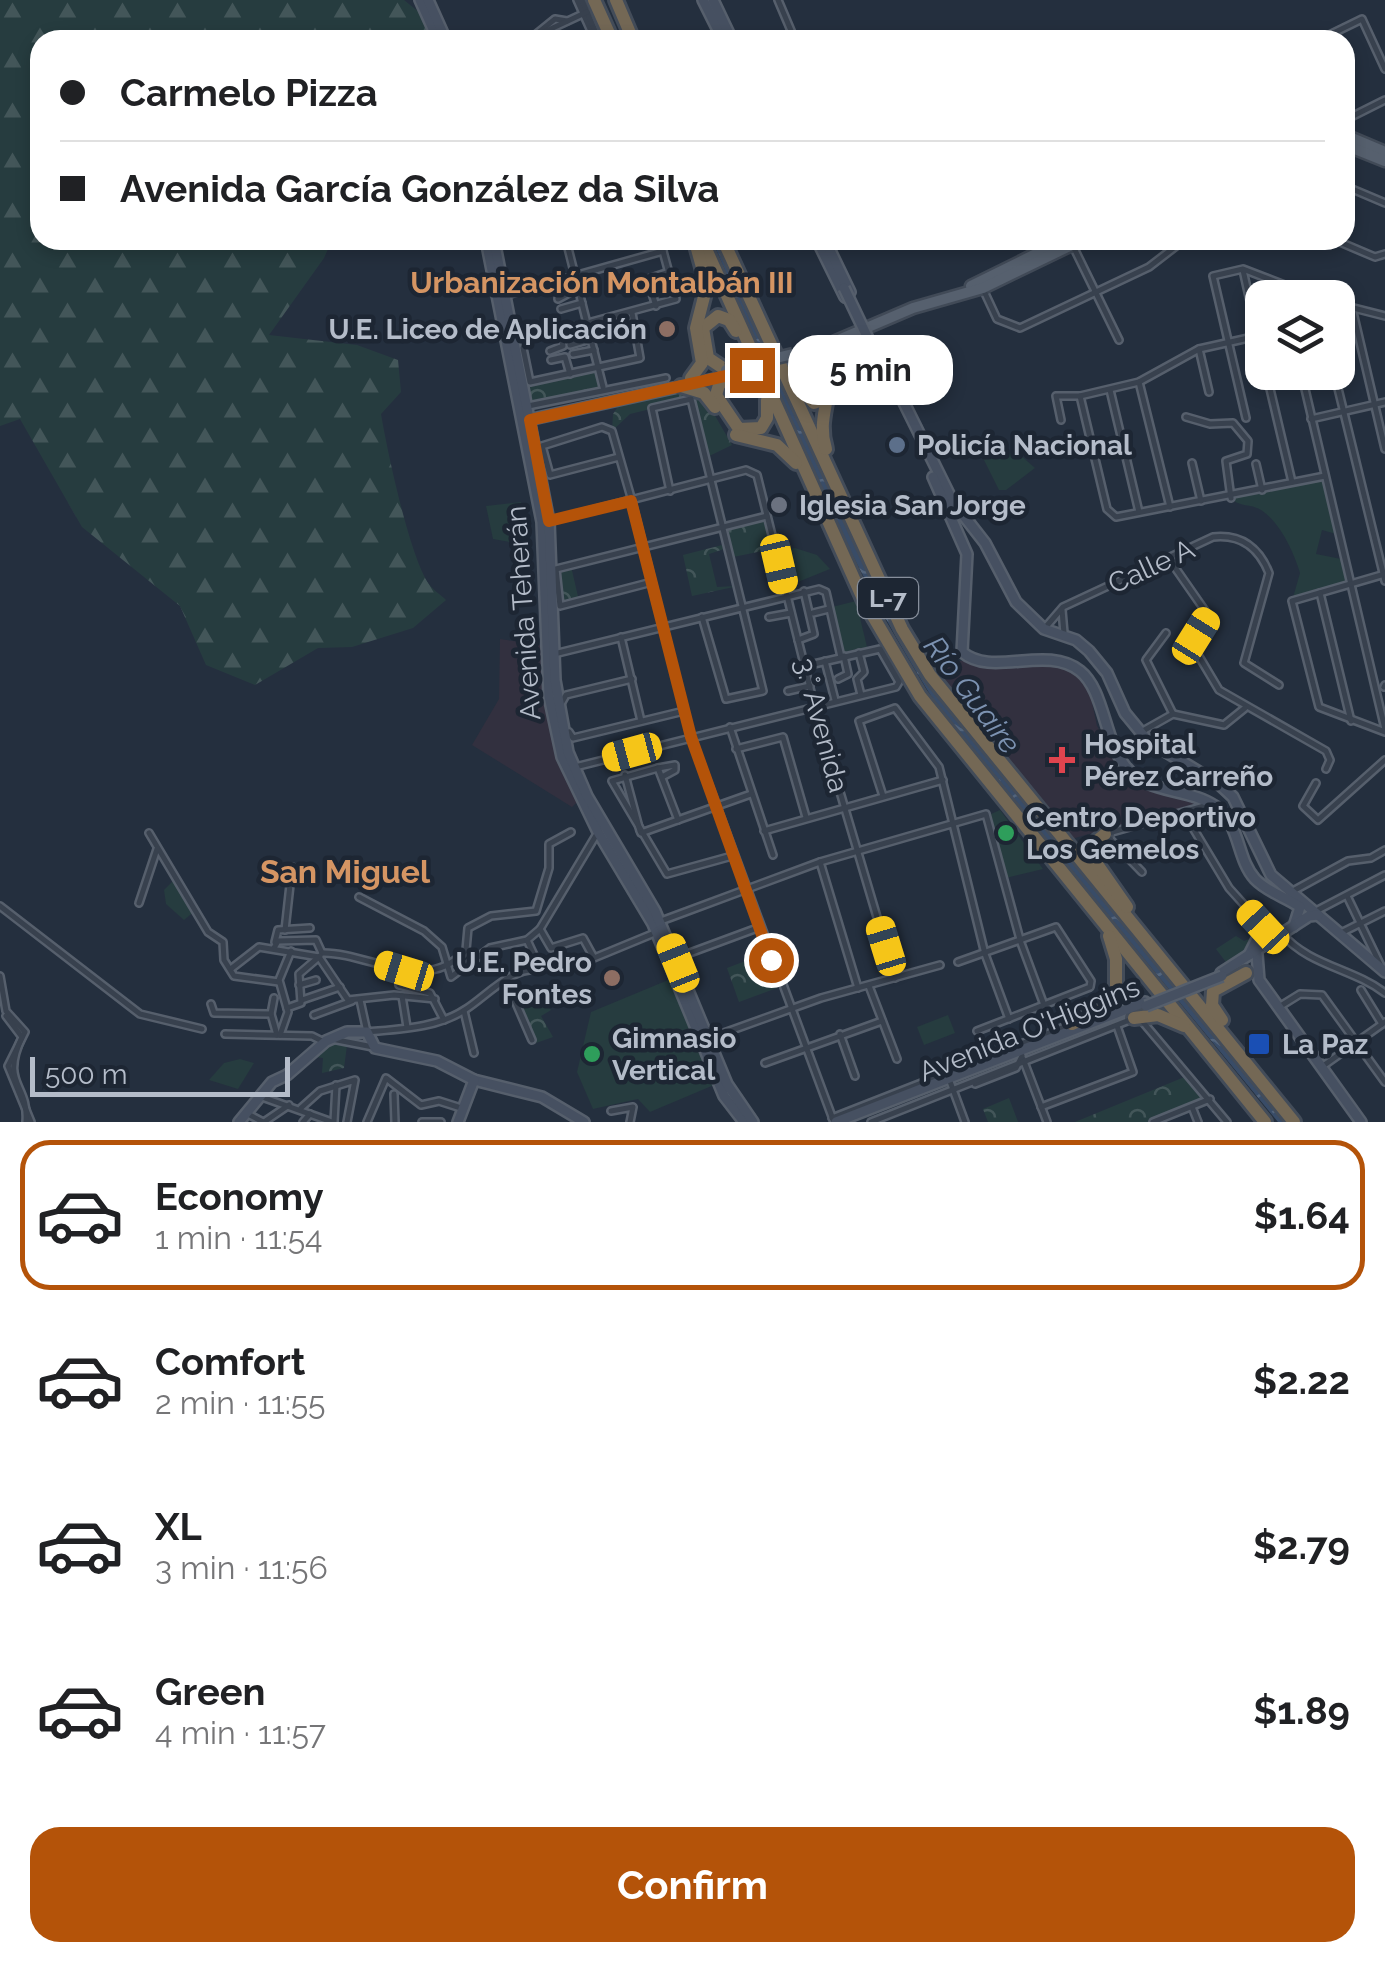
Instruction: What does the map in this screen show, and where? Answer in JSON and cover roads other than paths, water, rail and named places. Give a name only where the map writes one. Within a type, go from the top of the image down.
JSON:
[{"type":"highway","points":[[616,0],[630,30]]},
{"type":"highway","points":[[588,8],[604,30]]},
{"type":"highway","points":[[700,250],[707,292],[696,328],[702,365],[686,382],[704,392],[738,437],[777,445],[796,463]]},
{"type":"highway","name":"L-7","points":[[703,250],[884,638],[920,696],[1265,1122]]},
{"type":"highway","name":"L-7","points":[[727,250],[902,629],[930,675],[1294,1122]]},
{"type":"highway","points":[[760,374],[769,405],[760,428],[738,428],[716,395],[728,373],[708,358],[703,334],[706,324],[718,316],[732,324],[769,405],[796,463],[832,530]]},
{"type":"highway","points":[[762,329],[804,396],[816,403],[824,396],[819,350]]},
{"type":"highway","points":[[819,350],[830,392],[822,436],[849,512]]},
{"type":"highway","points":[[1105,834],[1093,844],[1092,856],[1151,947]]},
{"type":"highway","points":[[1072,1024],[1106,1008],[1116,998],[1115,949],[1096,912]]},
{"type":"highway","points":[[1153,983],[1134,966],[1122,966],[1120,998],[1132,1012],[1164,1016],[1192,1030]]},
{"type":"highway","points":[[1248,972],[1224,981],[1212,991],[1211,999],[1248,1064]]},
{"type":"main road","points":[[420,0],[434,30]]},
{"type":"main road","points":[[428,0],[442,30]]},
{"type":"main road","points":[[703,0],[718,30]]},
{"type":"main road","points":[[713,0],[727,30]]},
{"type":"main road","points":[[1355,139],[1385,152]]},
{"type":"main road","points":[[1355,149],[1385,162]]},
{"type":"main road","name":"Avenida Teherán","points":[[489,250],[545,521],[552,721],[562,758],[598,832],[657,926],[714,1072],[748,1121]]},
{"type":"main road","name":"Avenida Teherán","points":[[495,250],[501,296]]},
{"type":"main road","points":[[824,250],[965,546],[962,652],[973,660],[1049,659],[1072,666],[1089,681],[1112,745],[1134,776],[1211,804],[1232,825],[1253,877],[1300,907],[1294,926]]},
{"type":"main road","points":[[827,250],[953,502],[981,537],[1016,602],[1044,628],[1065,636],[1098,662],[1124,712],[1156,748],[1228,791],[1269,872],[1383,969]]},
{"type":"main road","points":[[526,415],[819,350],[863,327],[982,285],[1054,250]]},
{"type":"main road","points":[[958,528],[968,530],[968,520]]},
{"type":"main road","points":[[965,546],[970,536],[981,537]]},
{"type":"main road","name":"Avenida Teherán","points":[[550,654],[573,767],[657,926],[730,1092],[748,1121]]},
{"type":"main road","name":"Avenida O'Higgins","points":[[1021,1058],[1222,974],[1248,972],[1256,954],[1316,914]]},
{"type":"main road","points":[[1248,972],[1263,927]]},
{"type":"main road","points":[[1248,972],[1256,954]]},
{"type":"main road","points":[[1248,972],[1279,1007],[1361,1122]]},
{"type":"main road","name":"Avenida O'Higgins","points":[[835,1120],[1021,1058],[1145,1004]]},
{"type":"main road","points":[[242,1118],[259,1096],[327,1040],[348,1032],[367,1032],[372,1046],[438,1061],[474,1080],[542,1097],[584,1122]]},
{"type":"main road","points":[[1006,1049],[1021,1058]]},
{"type":"main road","points":[[458,1122],[474,1080]]},
{"type":"main road","name":"Avenida O'Higgins","points":[[852,1122],[950,1082]]},
{"type":"street","points":[[547,30],[588,8],[579,1],[567,0]]},
{"type":"street","points":[[778,0],[791,30]]},
{"type":"street","points":[[1338,30],[1361,18],[1385,69]]},
{"type":"street","points":[[1355,115],[1385,100]]},
{"type":"street","points":[[1355,190],[1385,203]]},
{"type":"street","points":[[1355,248],[1375,257],[1385,254]]},
{"type":"street","points":[[568,250],[602,386]]},
{"type":"street","points":[[1076,250],[1118,340]]},
{"type":"street","points":[[982,285],[997,319],[1012,328],[1095,293],[1160,261],[1173,250]]},
{"type":"street","points":[[501,296],[663,251],[676,299],[525,341],[529,380],[536,383],[642,356],[632,312]]},
{"type":"street","points":[[1243,270],[1246,280]]},
{"type":"street","points":[[1246,418],[1213,276],[1243,270],[1269,280]]},
{"type":"street","points":[[648,279],[670,272]]},
{"type":"street","points":[[656,306],[650,287],[663,282]]},
{"type":"street","points":[[558,299],[578,288]]},
{"type":"street","points":[[560,309],[582,303]]},
{"type":"street","points":[[1355,309],[1385,316]]},
{"type":"street","points":[[1355,321],[1385,449]]},
{"type":"street","points":[[550,350],[563,346],[560,331]]},
{"type":"street","points":[[570,345],[591,339]]},
{"type":"street","points":[[1061,420],[1054,398],[1140,382],[1198,349],[1245,339]]},
{"type":"street","points":[[1198,349],[1208,392]]},
{"type":"street","points":[[573,354],[594,350]]},
{"type":"street","points":[[551,360],[566,357],[570,374]]},
{"type":"street","points":[[526,415],[532,408],[666,378]]},
{"type":"street","points":[[1140,382],[1170,507]]},
{"type":"street","points":[[1110,390],[1139,512]]},
{"type":"street","points":[[1270,390],[1292,482]]},
{"type":"street","points":[[1306,390],[1385,719]]},
{"type":"street","points":[[1338,390],[1385,576],[1292,601],[1317,704],[1351,721],[1385,730],[1380,686]]},
{"type":"street","points":[[1080,396],[1108,509],[1120,518],[1327,476]]},
{"type":"street","points":[[670,491],[652,408],[692,399],[763,691],[726,699],[702,617]]},
{"type":"street","points":[[1312,419],[1385,402]]},
{"type":"street","points":[[1186,417],[1210,424],[1233,423],[1248,441],[1248,454],[1226,461],[1231,498]]},
{"type":"street","points":[[620,456],[550,475],[541,448],[548,440],[608,427],[620,456],[691,737],[788,1009],[835,1120]]},
{"type":"street","points":[[1192,463],[1201,502]]},
{"type":"street","points":[[1256,464],[1262,490]]},
{"type":"street","name":"3.° Avenida","points":[[711,479],[754,472],[814,704],[896,978]]},
{"type":"street","points":[[545,521],[711,479]]},
{"type":"street","points":[[652,582],[560,606],[556,568],[767,516]]},
{"type":"street","name":"Calle A","points":[[1063,607],[1214,537],[1240,540],[1256,550],[1270,581],[1244,663],[1278,685]]},
{"type":"street","points":[[1169,559],[1208,615],[1196,636],[1196,656],[1219,690],[1326,751],[1330,760],[1326,769]]},
{"type":"street","points":[[550,654],[820,589],[826,592],[848,674],[838,679]]},
{"type":"street","points":[[798,640],[814,636],[804,591]]},
{"type":"street","points":[[1320,592],[1351,721]]},
{"type":"street","points":[[1044,628],[1063,607]]},
{"type":"street","points":[[1063,607],[1065,636]]},
{"type":"street","points":[[769,617],[830,609]]},
{"type":"street","points":[[1166,633],[1146,658],[1173,714]]},
{"type":"street","points":[[621,637],[642,721]]},
{"type":"street","points":[[573,767],[814,704],[896,687],[898,678],[880,649],[805,666]]},
{"type":"street","points":[[859,653],[864,672],[857,679],[861,695]]},
{"type":"street","points":[[825,660],[836,700]]},
{"type":"street","points":[[632,679],[564,696],[569,734],[573,738],[684,711]]},
{"type":"street","points":[[788,691],[810,686]]},
{"type":"street","points":[[1140,732],[1173,714],[1224,724],[1246,707]]},
{"type":"street","points":[[883,796],[859,721],[891,708],[899,709],[934,757],[943,780],[985,954],[1009,1020]]},
{"type":"street","points":[[730,728],[773,855]]},
{"type":"street","points":[[736,749],[782,738],[806,817]]},
{"type":"street","points":[[1316,783],[1303,806],[1318,820],[1385,760]]},
{"type":"street","points":[[662,777],[676,767],[673,763],[625,776],[611,784],[667,874],[732,856]]},
{"type":"street","points":[[658,768],[678,820]]},
{"type":"street","points":[[625,776],[636,824]]},
{"type":"street","points":[[764,831],[943,780]]},
{"type":"street","points":[[641,833],[751,794]]},
{"type":"street","points":[[1142,872],[1117,852],[1105,834],[1211,804]]},
{"type":"street","points":[[1184,813],[1230,888],[1263,927],[1307,957],[1355,974],[1385,993]]},
{"type":"street","points":[[540,929],[551,948],[583,938],[594,958],[746,888],[952,822],[989,816],[1021,943],[1044,1005]]},
{"type":"street","points":[[149,832],[208,932],[223,942],[224,960],[237,978],[265,976],[280,982]]},
{"type":"street","points":[[275,945],[415,972],[444,963],[466,950],[468,928],[491,916],[536,911],[549,868],[549,844],[571,832]]},
{"type":"street","points":[[359,897],[424,930],[442,947],[451,977],[496,945],[528,940],[540,929],[598,832]]},
{"type":"street","points":[[139,903],[157,846]]},
{"type":"street","points":[[1275,894],[1290,892],[1348,861],[1371,858],[1385,850]]},
{"type":"street","points":[[820,862],[858,988]]},
{"type":"street","points":[[285,930],[292,867]]},
{"type":"street","points":[[1316,914],[1385,876]]},
{"type":"street","points":[[1346,896],[1383,969]]},
{"type":"street","points":[[0,906],[140,1014],[202,1030]]},
{"type":"street","points":[[1341,933],[1385,911]]},
{"type":"street","points":[[686,954],[760,927]]},
{"type":"street","points":[[958,962],[1021,943],[1056,927],[1091,981],[1090,987],[977,1031]]},
{"type":"street","points":[[275,945],[278,930],[310,928]]},
{"type":"street","points":[[232,968],[259,947],[316,940],[340,987],[356,1000],[367,1032],[444,1020],[464,1011],[506,980],[530,969],[541,970],[528,940]]},
{"type":"street","points":[[1374,952],[1385,946]]},
{"type":"street","points":[[278,1035],[287,1008],[280,982],[291,951]]},
{"type":"street","points":[[302,1000],[302,970],[321,955]]},
{"type":"street","points":[[705,1029],[721,1034],[788,1009],[940,965]]},
{"type":"street","points":[[412,988],[415,972]]},
{"type":"street","points":[[0,976],[6,1011],[25,1032],[8,1066],[28,1122]]},
{"type":"street","points":[[299,985],[316,980]]},
{"type":"street","points":[[506,980],[532,1040]]},
{"type":"street","points":[[399,985],[435,999],[444,1020]]},
{"type":"street","points":[[869,986],[897,1059]]},
{"type":"street","points":[[287,1008],[340,987]]},
{"type":"street","points":[[1323,1066],[1384,1023],[1362,990]]},
{"type":"street","points":[[1279,1007],[1300,994],[1322,995],[1385,1082]]},
{"type":"street","points":[[314,1015],[356,1000],[402,996],[435,999]]},
{"type":"street","points":[[402,996],[407,1027]]},
{"type":"street","points":[[274,998],[271,1014],[278,1035]]},
{"type":"street","points":[[0,1000],[6,1016],[21,1032],[7,1054],[5,1066],[28,1122]]},
{"type":"street","points":[[211,1004],[214,1013],[271,1014]]},
{"type":"street","points":[[464,1011],[474,1053]]},
{"type":"street","points":[[1132,1012],[1228,1122]]},
{"type":"street","points":[[1041,1107],[1134,1072],[1115,1020]]},
{"type":"street","name":"Avenida O'Higgins","points":[[871,1122],[1006,1049],[1072,1024],[1115,1020]]},
{"type":"street","points":[[765,1062],[882,1021]]},
{"type":"street","points":[[225,1034],[312,1036],[372,1046]]},
{"type":"street","points":[[713,1050],[721,1034]]},
{"type":"street","points":[[840,1034],[855,1076]]},
{"type":"street","points":[[1021,1058],[1047,1122]]},
{"type":"street","points":[[367,1122],[386,1078],[421,1105],[439,1101],[461,1108]]},
{"type":"street","points":[[950,1082],[964,1122]]},
{"type":"street","points":[[301,1108],[312,1096],[336,1084],[357,1083],[347,1122]]},
{"type":"street","points":[[259,1096],[333,1122],[336,1084]]},
{"type":"street","points":[[394,1094],[395,1122]]},
{"type":"street","points":[[1154,1122],[1210,1099]]},
{"type":"street","points":[[242,1118],[263,1122],[288,1105]]},
{"type":"street","points":[[1192,1106],[1198,1122]]},
{"type":"street","points":[[611,1110],[633,1107],[630,1122]]},
{"type":"street","points":[[303,1122],[310,1114]]},
{"type":"street","points":[[422,1122],[441,1122]]},
{"type":"water","points":[[716,250],[724,250],[863,560],[902,636],[1286,1122],[1278,1122],[942,713],[876,600],[790,421]]},
{"type":"place","name":"U.E. Liceo de Aplicación","points":[[667,329]]},
{"type":"place","name":"Policía Nacional","points":[[897,445]]},
{"type":"place","name":"Iglesia San Jorge","points":[[779,505]]},
{"type":"place","name":"Hospital Pérez Carreño","points":[[1062,760]]},
{"type":"place","name":"Centro Deportivo Los Gemelos","points":[[1006,833]]},
{"type":"place","name":"U.E. Pedro Fontes","points":[[612,978]]},
{"type":"place","name":"La Paz","points":[[1259,1044]]},
{"type":"place","name":"Gimnasio Vertical","points":[[592,1054]]},
{"type":"district","name":"Urbanización Montalbán III","points":[[602,283]]},
{"type":"district","name":"San Miguel","points":[[345,872]]},
{"type":"water label","name":"Río Guaire","points":[[972,695]]}]
